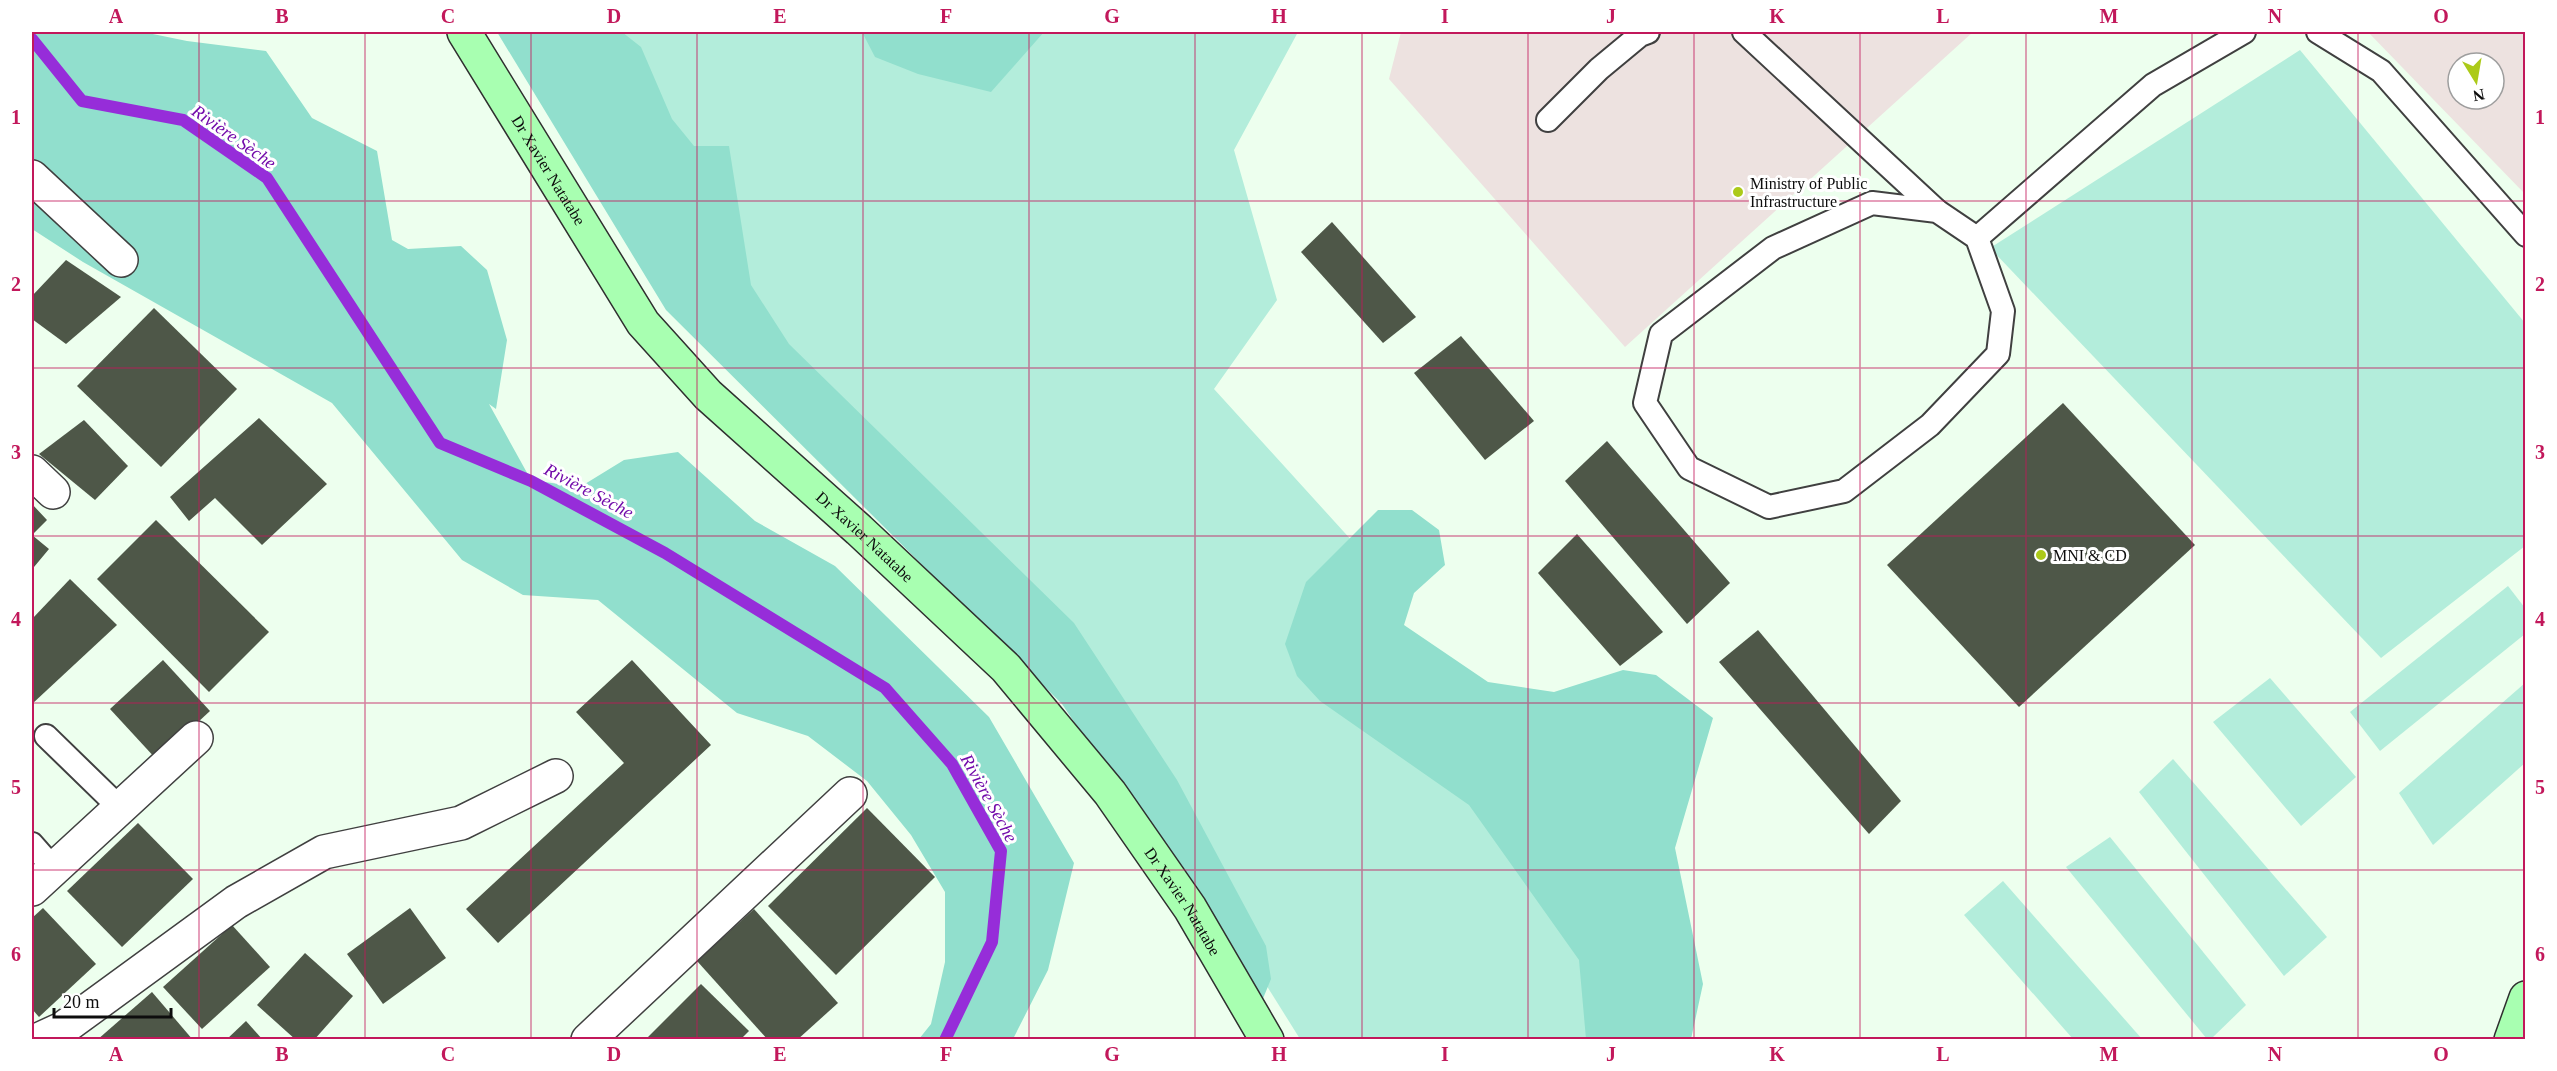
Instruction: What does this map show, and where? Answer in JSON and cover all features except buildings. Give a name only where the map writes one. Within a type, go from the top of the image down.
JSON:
[{"type":"main road","name":"Dr Xavier Natatabe","points":[[464,32],[643,323],[708,395],[859,530],[1006,668],[1110,793],[1190,908],[1267,1040]]},
{"type":"main road","points":[[2511,1040],[2526,998]]},
{"type":"street","points":[[32,177],[121,260]]},
{"type":"street","points":[[43,879],[196,738]]},
{"type":"street","points":[[38,1040],[62,1029],[236,903],[324,852],[460,823],[556,776]]},
{"type":"street","points":[[588,1040],[850,794]]},
{"type":"lane","points":[[1548,120],[1599,69],[1640,35],[1648,32]]},
{"type":"lane","points":[[1744,32],[1937,211],[1977,238],[2003,311],[1998,354],[1930,425],[1844,491],[1769,507],[1689,468],[1645,403],[1661,334],[1773,248],[1872,203],[1937,211]]},
{"type":"lane","points":[[1977,238],[2153,85],[2244,32]]},
{"type":"lane","points":[[2318,32],[2381,71],[2526,236]]},
{"type":"lane","points":[[46,736],[120,808]]},
{"type":"lane","points":[[32,844],[43,879]]},
{"type":"shaded area","points":[[32,32],[143,32],[187,41],[266,51],[312,118],[377,151],[392,240],[408,249],[461,246],[487,270],[507,340],[496,409],[489,404],[531,480],[580,487],[624,460],[678,452],[755,521],[835,566],[989,717],[1074,863],[1048,970],[1013,1039],[919,1039],[931,1024],[945,962],[945,892],[911,835],[867,781],[808,736],[737,713],[598,600],[523,595],[462,560],[332,403],[83,262],[32,229]]},
{"type":"shaded area","points":[[497,32],[622,32],[641,47],[672,119],[694,146],[729,146],[751,285],[789,344],[1074,623],[1177,780],[1266,946],[1271,979],[1262,1001],[1062,704],[666,310]]},
{"type":"shaded area","points":[[517,32],[1298,32],[1234,150],[1277,300],[1214,389],[1384,576],[1364,635],[1675,1039],[1300,1039],[1079,685]]},
{"type":"shaded area","points":[[862,32],[1044,32],[991,92],[918,74],[875,57]]},
{"type":"shaded area","points":[[1401,32],[1973,32],[1625,347],[1389,79]]},
{"type":"shaded area","points":[[2368,32],[2525,32],[2525,194]]},
{"type":"shaded area","points":[[2300,50],[2525,323],[2525,546],[2381,658],[1990,248]]},
{"type":"shaded area","points":[[1378,510],[1412,510],[1439,530],[1445,565],[1414,593],[1404,625],[1488,682],[1554,692],[1623,670],[1656,675],[1713,718],[1675,848],[1703,984],[1691,1039],[1586,1039],[1579,960],[1469,805],[1320,701],[1297,676],[1285,644],[1306,582]]},
{"type":"shaded area","points":[[2508,586],[2525,608],[2525,634],[2380,751],[2350,712]]},
{"type":"shaded area","points":[[2270,678],[2356,777],[2301,826],[2213,722]]},
{"type":"shaded area","points":[[2525,683],[2525,763],[2433,845],[2399,793]]},
{"type":"shaded area","points":[[2173,759],[2327,937],[2284,976],[2139,792]]},
{"type":"shaded area","points":[[2110,837],[2246,1005],[2211,1039],[2207,1039],[2066,867]]},
{"type":"shaded area","points":[[2003,881],[2142,1039],[2073,1039],[1964,915]]},
{"type":"waterway","name":"Rivière Sèche","points":[[32,39],[82,101],[183,120],[267,178],[440,443],[531,481],[665,553],[885,688],[952,764],[1001,851],[992,942],[945,1040]]},
{"type":"place","name":"Ministry of Public Infrastructure","points":[[1738,192]]},
{"type":"place","name":"MNI & CD","points":[[2041,555]]}]
